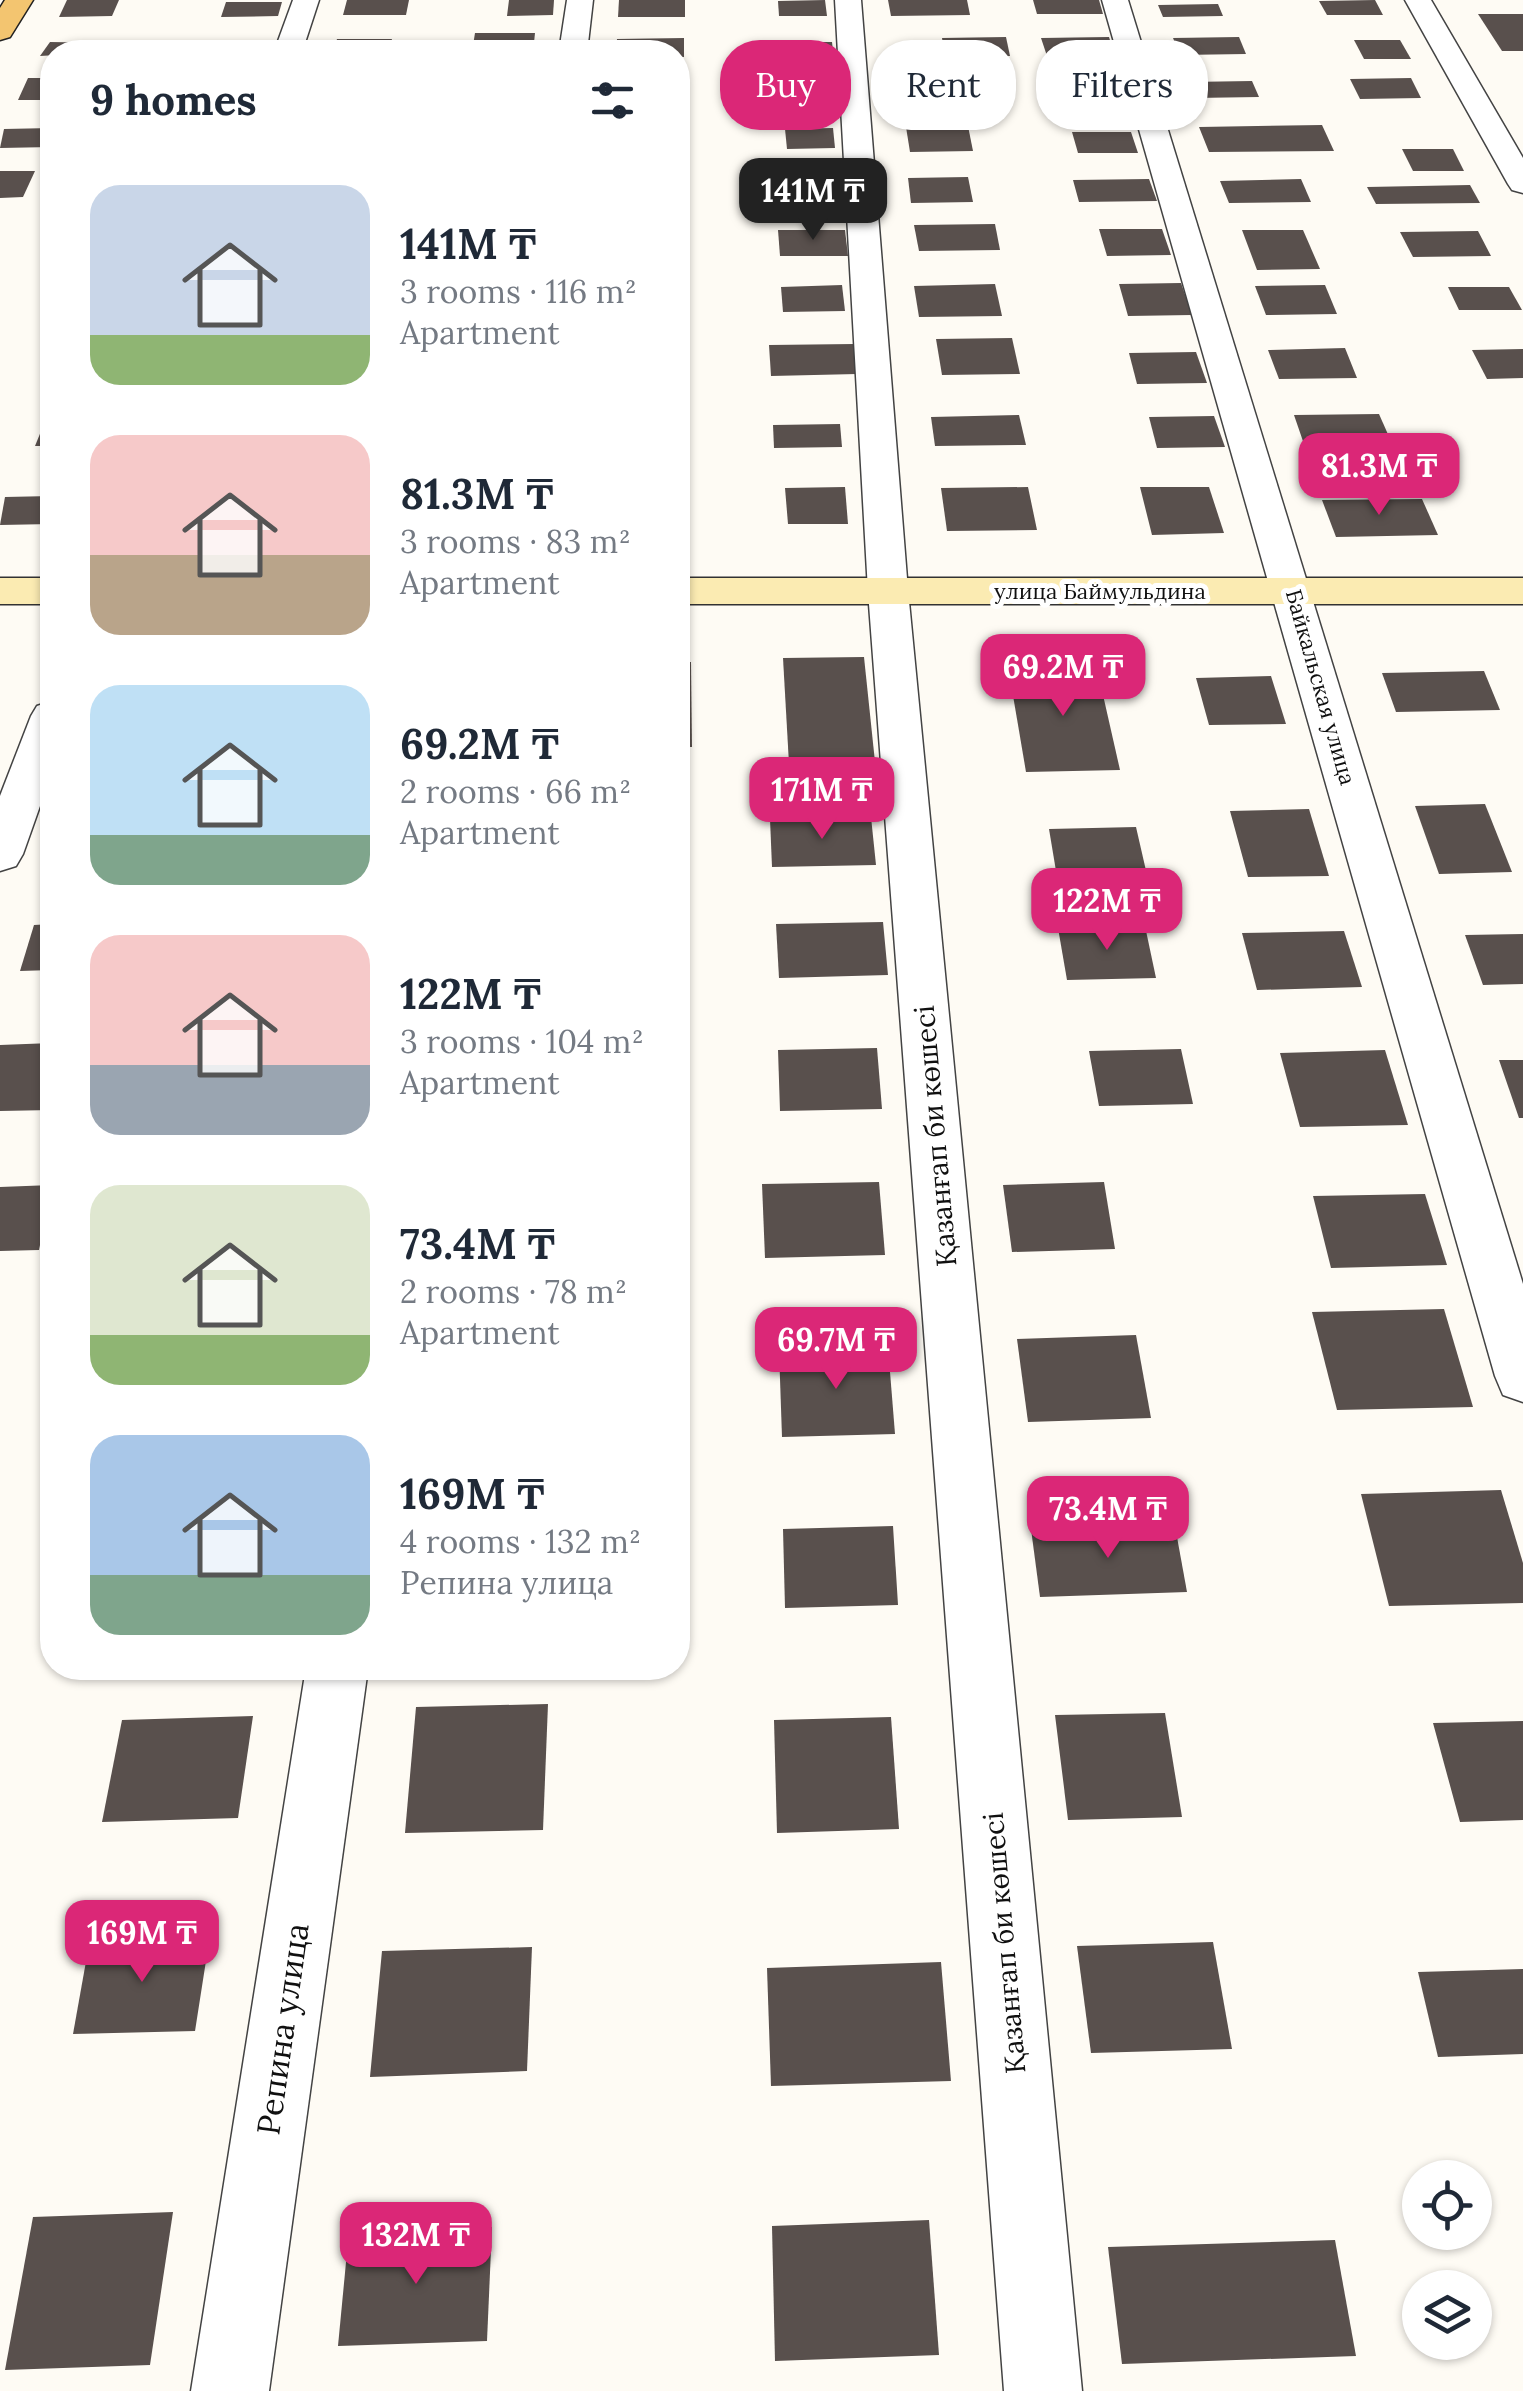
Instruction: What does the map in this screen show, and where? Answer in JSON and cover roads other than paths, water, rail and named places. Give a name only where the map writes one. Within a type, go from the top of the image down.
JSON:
[{"type":"main road","points":[[0,32],[19,0]]},
{"type":"street","points":[[292,40],[306,0]]},
{"type":"street","points":[[574,40],[580,0]]},
{"type":"street","name":"Қазанғап би көшесі","points":[[848,0],[888,591],[1042,2391]]},
{"type":"street","name":"Байкальская улица","points":[[1116,0],[1523,1376]]},
{"type":"street","points":[[1418,0],[1523,184]]},
{"type":"street","points":[[0,590],[40,590]]},
{"type":"street","name":"улица Баймульдина","points":[[690,591],[1523,591]]},
{"type":"street","points":[[0,854],[40,748]]},
{"type":"street","name":"Репина улица","points":[[230,2391],[334,1680]]}]
